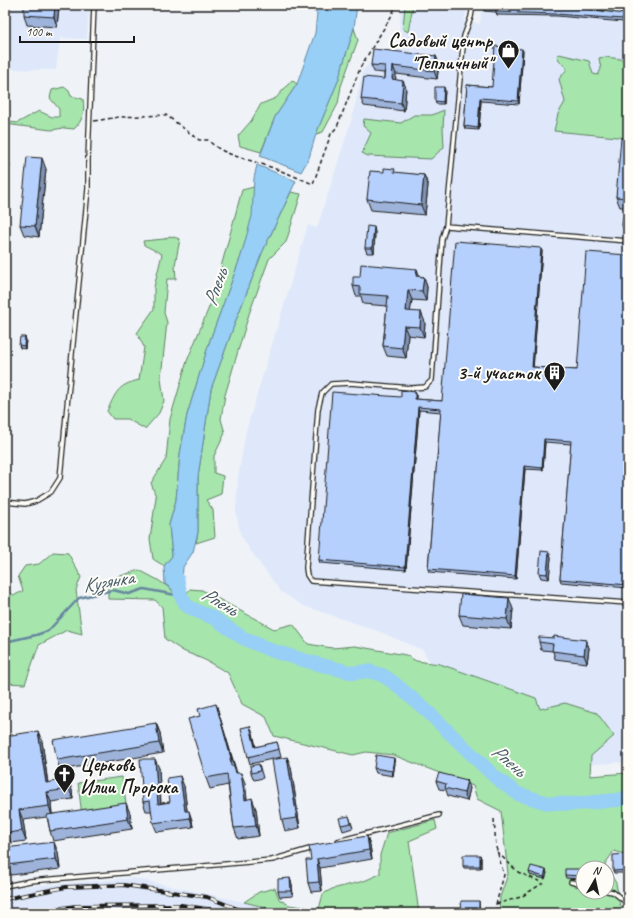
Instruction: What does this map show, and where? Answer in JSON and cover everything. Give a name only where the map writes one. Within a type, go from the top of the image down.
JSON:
[{"type":"lane","points":[[5,502],[25,504],[36,501],[51,492],[60,478],[88,189],[94,5]]},
{"type":"lane","points":[[473,5],[471,17],[464,36],[446,226],[442,240],[432,380],[425,387],[412,388],[350,383],[331,384],[322,393],[318,409],[306,568],[307,575],[311,581],[628,604]]},
{"type":"lane","points":[[446,226],[628,241]]},
{"type":"lane","points":[[333,843],[439,815]]},
{"type":"lane","points":[[5,886],[30,881],[272,860],[318,847]]},
{"type":"lane","points":[[571,882],[575,883]]},
{"type":"lane","points":[[615,894],[628,904]]},
{"type":"path","points":[[90,122],[119,117],[166,115],[199,140],[208,140],[211,144],[235,157],[254,162],[314,184],[331,134],[337,127],[361,66],[392,15],[396,5]]},
{"type":"path","points":[[494,818],[496,847],[504,875],[496,904],[496,913]]},
{"type":"path","points":[[496,904],[521,897],[543,883],[518,872],[497,852]]},
{"type":"shaded area","points":[[5,5],[89,5],[87,39],[60,38],[56,70],[5,69]]},
{"type":"shaded area","points":[[401,5],[468,5],[464,20],[480,24],[482,5],[628,5],[628,762],[581,765],[450,696],[423,650],[375,630],[304,606],[281,592],[241,536],[236,512],[238,478],[246,431],[308,225],[317,228],[352,118],[363,70],[376,57],[397,59]]},
{"type":"shaded area","points":[[133,878],[287,913],[5,913],[5,890],[16,887]]},
{"type":"green space","points":[[405,5],[467,5],[461,9],[413,6],[408,32],[403,29]]},
{"type":"green space","points":[[592,5],[628,5],[628,12],[592,10]]},
{"type":"green space","points":[[354,28],[358,40],[341,86],[338,104],[323,132],[316,134],[338,81]]},
{"type":"green space","points":[[559,54],[589,61],[593,74],[598,75],[601,69],[599,58],[606,57],[628,60],[628,138],[554,131],[558,114],[565,102],[559,79],[567,69],[559,60],[557,55]]},
{"type":"green space","points":[[292,80],[297,84],[275,117],[261,152],[240,146],[238,136],[251,121],[261,104],[276,98]]},
{"type":"green space","points":[[64,87],[69,91],[71,96],[83,99],[83,116],[74,129],[64,128],[51,130],[5,124],[5,121],[17,123],[39,111],[52,117],[59,117],[59,109],[50,98],[52,90]]},
{"type":"green space","points":[[444,110],[444,147],[431,159],[368,156],[362,153],[371,133],[363,126],[364,119],[401,123],[414,115],[432,115]]},
{"type":"green space","points":[[254,187],[253,216],[241,256],[210,340],[187,415],[180,454],[176,500],[169,525],[172,556],[164,566],[153,559],[150,539],[156,497],[151,483],[166,459],[170,419],[187,361],[210,305],[222,283],[221,267],[242,190]]},
{"type":"green space","points":[[291,192],[301,194],[286,242],[269,259],[249,314],[225,395],[221,419],[225,433],[214,456],[214,473],[223,476],[221,494],[206,500],[213,510],[215,537],[196,543],[198,532],[198,477],[211,389],[262,253]]},
{"type":"green space","points":[[170,236],[180,239],[175,265],[176,279],[167,279],[164,313],[167,322],[161,378],[164,401],[159,413],[145,429],[127,419],[113,419],[107,411],[115,395],[122,387],[126,384],[139,380],[144,347],[137,333],[154,309],[154,287],[162,254],[144,245],[143,241],[164,239]]},
{"type":"green space","points":[[53,552],[68,553],[81,577],[76,590],[82,634],[67,630],[39,645],[25,684],[5,683],[5,592],[15,595],[23,591],[18,576],[25,566],[39,564]]},
{"type":"green space","points":[[139,570],[171,589],[179,602],[190,589],[202,590],[274,629],[293,624],[308,644],[332,648],[355,646],[406,655],[416,661],[440,664],[536,698],[540,709],[565,703],[597,713],[614,736],[591,756],[590,776],[628,773],[628,855],[614,851],[608,860],[575,860],[575,900],[615,900],[615,881],[620,905],[628,913],[499,913],[500,897],[508,874],[501,811],[477,799],[473,786],[393,755],[366,752],[353,755],[274,736],[266,717],[242,704],[228,673],[205,660],[183,651],[165,639],[162,607],[155,600],[108,599],[108,580]]},
{"type":"green space","points":[[122,777],[127,810],[82,816],[78,783]]},
{"type":"green space","points":[[435,820],[437,829],[409,841],[419,913],[287,913],[244,902],[259,892],[275,888],[279,899],[289,905],[319,909],[323,894],[332,889],[364,881],[380,874],[380,855],[387,833]]},
{"type":"water","points":[[301,5],[357,5],[354,28],[338,81],[316,134],[309,158],[301,172],[260,156],[275,117],[297,84],[315,33],[317,13]]},
{"type":"water","points":[[257,165],[296,181],[262,253],[211,389],[198,477],[198,532],[193,552],[183,567],[181,596],[165,584],[164,566],[172,556],[169,525],[176,500],[180,454],[187,415],[210,340],[241,256],[252,216],[254,178]]},
{"type":"building","points":[[24,5],[55,5],[54,17],[24,15]]},
{"type":"building","points":[[484,5],[587,5],[587,9],[624,14],[623,19],[556,14],[496,12],[496,9],[483,9]]},
{"type":"building","points":[[626,12],[628,12],[628,19],[625,19]]},
{"type":"building","name":"Садовый центр \"Тепличный\"","points":[[495,46],[522,49],[518,101],[480,98],[478,128],[464,126],[467,85],[492,87]]},
{"type":"building","points":[[373,49],[436,56],[434,71],[393,66],[392,79],[403,81],[401,103],[361,99],[364,77],[384,79],[385,66],[371,65]]},
{"type":"building","points":[[435,87],[444,87],[443,102],[435,101]]},
{"type":"building","points":[[621,138],[628,139],[628,198],[616,197]]},
{"type":"building","points":[[27,157],[42,158],[35,226],[20,225]]},
{"type":"building","points":[[384,168],[395,169],[394,172],[424,175],[421,205],[367,199],[370,171],[384,172]]},
{"type":"building","points":[[623,217],[628,218],[628,226],[622,225]]},
{"type":"building","points":[[367,226],[374,227],[372,248],[365,248]]},
{"type":"building","points":[[455,241],[541,248],[532,367],[577,370],[586,252],[628,255],[628,585],[560,579],[571,441],[544,439],[542,468],[524,466],[515,576],[428,569],[441,409],[418,407],[405,567],[319,560],[332,392],[401,397],[401,390],[415,392],[415,399],[442,401]]},
{"type":"building","points":[[361,264],[417,269],[416,276],[424,277],[422,291],[408,290],[406,311],[421,312],[420,327],[404,326],[402,348],[383,346],[388,296],[360,294],[360,287],[353,286],[353,277],[360,277]]},
{"type":"building","points":[[20,337],[25,337],[24,346],[19,345]]},
{"type":"building","points":[[541,551],[549,552],[547,574],[539,573]]},
{"type":"building","points":[[461,594],[509,598],[507,619],[459,615]]},
{"type":"building","points":[[554,636],[586,640],[584,655],[552,651],[553,644],[539,642],[539,637],[554,638]]},
{"type":"building","points":[[216,704],[231,758],[231,766],[234,766],[236,773],[241,773],[245,800],[252,798],[256,826],[234,828],[227,774],[206,778],[188,719],[200,716],[198,709]]},
{"type":"building","points":[[156,723],[159,743],[57,760],[53,740]]},
{"type":"building","points":[[250,726],[255,747],[277,742],[279,749],[248,757],[241,728]]},
{"type":"building","points":[[38,731],[46,783],[68,779],[69,789],[47,792],[49,806],[19,810],[22,831],[8,833],[5,813],[5,736]]},
{"type":"building","points":[[376,755],[394,758],[392,771],[374,768]]},
{"type":"building","points":[[287,757],[297,818],[282,820],[272,760]]},
{"type":"building","points":[[140,759],[155,759],[158,804],[170,802],[167,778],[180,776],[185,811],[189,811],[190,818],[153,823],[150,801],[143,802]]},
{"type":"building","points":[[259,764],[260,771],[251,773],[250,766]]},
{"type":"building","points":[[439,773],[467,780],[464,793],[445,788],[446,784],[436,781]]},
{"type":"building","points":[[126,803],[128,819],[50,831],[47,815]]},
{"type":"building","points":[[349,816],[351,823],[341,825],[339,818]]},
{"type":"building","points":[[367,836],[369,850],[317,859],[319,882],[308,883],[306,860],[311,860],[309,846]]},
{"type":"building","points":[[54,842],[56,859],[7,865],[5,848]]},
{"type":"building","points":[[628,854],[628,870],[615,871],[615,860],[613,860],[613,855]]},
{"type":"building","points":[[463,855],[480,855],[480,866],[463,866]]},
{"type":"building","points":[[531,866],[546,870],[544,877],[529,872]]},
{"type":"building","points":[[565,869],[575,869],[575,876],[565,875]]},
{"type":"building","points":[[290,878],[291,891],[278,891],[278,879]]},
{"type":"building","points":[[461,901],[479,901],[479,913],[462,913]]},
{"type":"waterway","name":"Рпень","points":[[177,578],[181,596],[187,606],[214,618],[243,638],[270,650],[310,662],[353,673],[368,671],[382,675],[393,682],[427,711],[495,777],[518,794],[548,803],[574,804],[617,800],[628,797]]},
{"type":"waterway","name":"Кузянка","points":[[5,642],[48,631],[79,598],[113,590],[129,594],[144,589],[181,596]]},
{"type":"railway","points":[[5,899],[66,887],[123,885],[207,897],[248,913]]},
{"type":"railway","points":[[27,913],[76,906],[181,905],[232,913]]},
{"type":"place","name":"Садовый центр \"Тепличный\"","points":[[508,70]]},
{"type":"place","name":"3-й участок","points":[[555,392]]},
{"type":"place","name":"Церковь Илии Пророка","points":[[65,794]]}]
